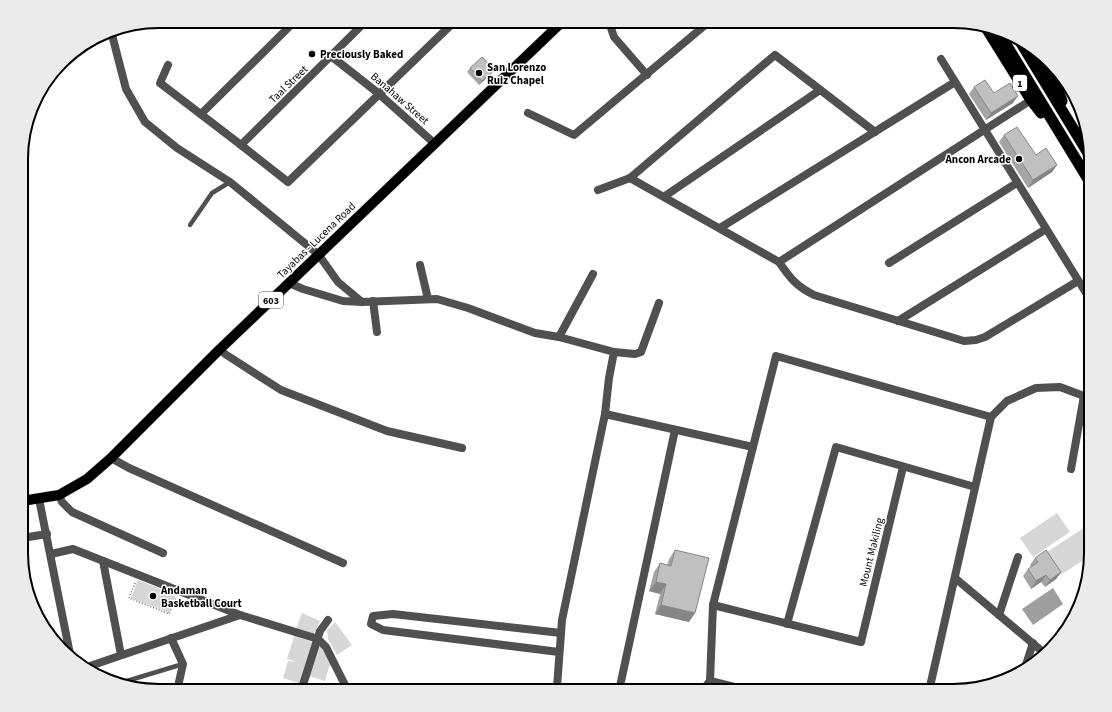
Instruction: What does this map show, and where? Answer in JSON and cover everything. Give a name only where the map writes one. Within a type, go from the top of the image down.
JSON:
[{"type":"highway","name":"1","points":[[990,34],[1031,100],[1061,135]]},
{"type":"highway","name":"1","points":[[1002,38],[1084,173]]},
{"type":"highway","name":"1","points":[[1025,49],[1083,145]]},
{"type":"highway","name":"1","points":[[1045,67],[1056,85],[1072,127]]},
{"type":"main road","name":"Tayabas - Lucena Road","points":[[28,500],[59,495],[87,479],[111,458],[318,254],[555,28]]},
{"type":"street","points":[[201,114],[288,28]]},
{"type":"street","name":"Taal Street","points":[[241,144],[359,28]]},
{"type":"street","points":[[168,65],[160,83],[241,144],[288,182],[448,28]]},
{"type":"street","points":[[611,28],[614,38],[647,75]]},
{"type":"street","points":[[528,113],[574,135],[702,28]]},
{"type":"street","points":[[113,37],[126,89],[145,122],[177,148],[230,182],[318,254],[338,282],[362,302]]},
{"type":"street","points":[[598,190],[630,178],[775,55],[875,132]]},
{"type":"street","name":"Banahaw Street","points":[[332,56],[434,143]]},
{"type":"street","points":[[941,59],[1084,290]]},
{"type":"street","points":[[720,228],[955,82]]},
{"type":"street","points":[[665,196],[820,90]]},
{"type":"street","points":[[779,262],[985,131],[1031,100]]},
{"type":"street","points":[[630,178],[665,196],[779,262],[790,279],[801,289],[814,295],[954,339],[964,341],[976,340],[985,337],[1078,281]]},
{"type":"street","points":[[889,264],[1018,183]]},
{"type":"street","points":[[898,321],[1046,229]]},
{"type":"street","points":[[420,265],[428,299]]},
{"type":"street","points":[[559,337],[593,274]]},
{"type":"street","points":[[289,283],[303,290],[343,301],[362,302],[437,299],[468,308],[535,333],[559,337],[614,352],[635,354],[641,352],[659,303]]},
{"type":"street","points":[[373,301],[377,332]]},
{"type":"street","points":[[220,349],[225,354],[281,390],[387,431],[462,448]]},
{"type":"street","points":[[557,684],[562,620],[605,414],[609,378],[614,352]]},
{"type":"street","points":[[708,684],[710,681],[713,604],[776,356],[991,417]]},
{"type":"street","points":[[931,684],[991,417],[1007,401],[1036,388],[1060,388],[1084,393]]},
{"type":"street","points":[[1071,469],[1084,408]]},
{"type":"street","points":[[605,414],[753,447]]},
{"type":"street","points":[[621,684],[676,430]]},
{"type":"street","points":[[713,604],[787,624],[836,448],[975,488]]},
{"type":"street","points":[[111,458],[129,468],[342,563]]},
{"type":"street","name":"Mount Makiling","points":[[787,624],[861,642],[903,467]]},
{"type":"street","points":[[59,495],[62,502],[72,512],[163,553]]},
{"type":"street","points":[[40,498],[69,649]]},
{"type":"street","points":[[28,537],[47,534]]},
{"type":"street","points":[[51,554],[72,549],[240,615],[318,639],[326,647],[344,684]]},
{"type":"street","points":[[999,615],[1018,557]]},
{"type":"street","points":[[103,561],[121,655]]},
{"type":"street","points":[[955,578],[1040,650]]},
{"type":"street","points":[[559,652],[383,630],[371,624],[372,616],[393,614],[561,633]]},
{"type":"street","points":[[92,665],[240,615]]},
{"type":"street","points":[[303,684],[320,631],[328,620]]},
{"type":"street","points":[[171,638],[183,664],[179,684]]},
{"type":"street","points":[[1027,661],[1033,643]]},
{"type":"street","points":[[710,681],[722,684]]},
{"type":"lane","points":[[190,225],[212,193],[230,182]]},
{"type":"lane","points":[[130,680],[183,664]]},
{"type":"path","points":[[138,575],[129,598],[169,614],[179,591]]},
{"type":"shaded area","points":[[1057,513],[1070,532],[1033,557],[1020,538]]},
{"type":"shaded area","points":[[1084,528],[1084,560],[1059,576],[1044,554]]},
{"type":"shaded area","name":"Andaman Basketball Court","points":[[138,580],[176,595],[169,613],[131,598]]},
{"type":"shaded area","points":[[1053,588],[1063,604],[1033,625],[1022,609]]},
{"type":"shaded area","points":[[302,613],[320,621],[313,636],[296,629]]},
{"type":"shaded area","points":[[335,622],[352,645],[337,655],[328,639],[327,630]]},
{"type":"shaded area","points":[[294,636],[315,643],[301,684],[283,678],[288,661],[297,662],[287,659]]},
{"type":"shaded area","points":[[317,641],[332,664],[329,667],[325,681],[309,676]]},
{"type":"building","name":"San Lorenzo Ruiz Chapel","points":[[482,57],[494,70],[482,81],[470,68]]},
{"type":"building","points":[[985,80],[994,93],[1010,83],[1018,96],[991,113],[974,87]]},
{"type":"building","points":[[1017,127],[1036,155],[1046,148],[1057,165],[1033,180],[1004,135]]},
{"type":"building","points":[[675,550],[709,558],[695,613],[661,605],[666,584],[656,582],[660,563],[671,566]]},
{"type":"building","points":[[1046,550],[1061,572],[1050,580],[1046,575],[1036,581],[1028,569],[1038,562],[1035,558]]},
{"type":"place","name":"Preciously Baked","points":[[312,54]]},
{"type":"place","name":"San Lorenzo Ruiz Chapel","points":[[479,73]]},
{"type":"place","name":"Ancon Arcade","points":[[1019,159]]},
{"type":"place","name":"Andaman Basketball Court","points":[[153,596]]}]
